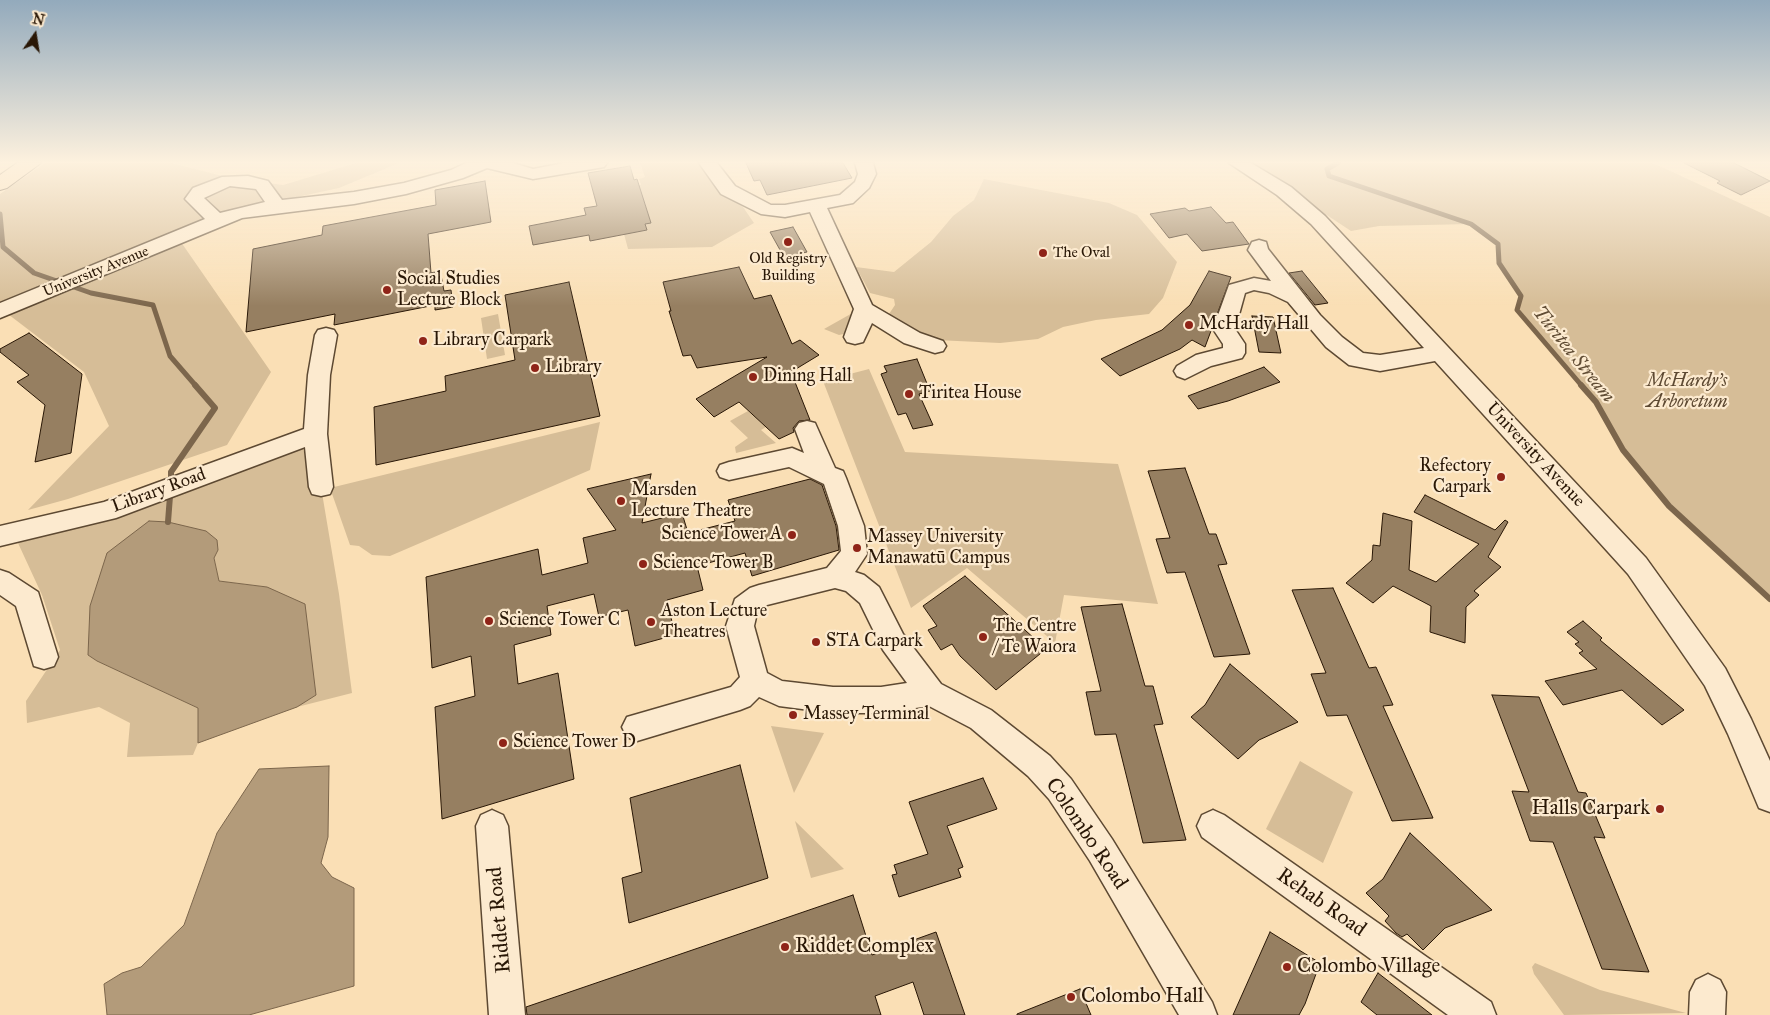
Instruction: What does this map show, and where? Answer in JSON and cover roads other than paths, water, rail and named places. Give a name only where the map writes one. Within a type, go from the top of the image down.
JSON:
[{"type":"street","points":[[206,210],[217,220]]},
{"type":"street","name":"University Avenue","points":[[6,308],[128,259],[217,220],[255,210]]},
{"type":"street","points":[[774,210],[790,210]]},
{"type":"street","points":[[819,210],[864,309],[912,338],[934,346]]},
{"type":"street","name":"University Avenue","points":[[1307,210],[1637,566],[1715,677],[1741,729],[1770,797]]},
{"type":"street","points":[[1260,246],[1258,250],[1296,298],[1334,342],[1357,360],[1380,363],[1440,353]]},
{"type":"street","points":[[1185,371],[1204,360],[1234,353],[1234,344],[1224,329],[1236,290],[1240,287],[1254,284],[1275,288],[1296,298]]},
{"type":"street","points":[[855,337],[861,324],[864,309]]},
{"type":"street","points":[[321,487],[315,434],[319,376],[326,335]]},
{"type":"street","points":[[807,429],[825,474]]},
{"type":"street","name":"Library Road","points":[[0,536],[107,511],[315,434]]},
{"type":"street","points":[[729,471],[792,457],[834,478],[851,526],[854,554],[835,577],[759,596],[745,607],[740,626],[755,681],[780,693],[832,700],[881,700],[931,693]]},
{"type":"street","name":"Colombo Road","points":[[835,577],[855,583],[870,595],[893,642],[931,693],[982,719],[1039,766],[1060,789],[1101,850],[1199,1015]]},
{"type":"street","points":[[0,581],[28,600],[44,657]]},
{"type":"street","points":[[637,727],[740,697],[755,681]]},
{"type":"street","name":"Riddet Road","points":[[492,826],[507,1015]]},
{"type":"street","name":"Rehab Road","points":[[1213,826],[1478,1015]]},
{"type":"waterway","name":"Turitea Stream","points":[[1431,210],[1471,224],[1498,244],[1499,263],[1521,296],[1517,310],[1582,386]]},
{"type":"waterway","points":[[0,214],[3,247],[34,273],[91,293],[153,305],[170,356],[196,386]]},
{"type":"waterway","points":[[171,479],[171,472],[215,408],[195,385]]},
{"type":"waterway","name":"Turitea Stream","points":[[1581,385],[1596,402],[1623,450],[1669,506],[1770,599]]},
{"type":"waterway","points":[[168,522],[170,496]]},
{"type":"place","name":"Old Registry Building","points":[[788,242]]},
{"type":"place","name":"The Oval","points":[[1043,253]]},
{"type":"place","name":"Social Studies Lecture Block","points":[[387,290]]},
{"type":"place","name":"McHardy Hall","points":[[1189,325]]},
{"type":"place","name":"Library Carpark","points":[[423,341]]},
{"type":"place","name":"Library","points":[[535,368]]},
{"type":"place","name":"Dining Hall","points":[[753,377]]},
{"type":"place","name":"Tiritea House","points":[[909,394]]},
{"type":"place","name":"Refectory Carpark","points":[[1501,477]]},
{"type":"place","name":"Marsden Lecture Theatre","points":[[621,501]]},
{"type":"place","name":"Science Tower A","points":[[792,535]]},
{"type":"place","name":"Massey University Manawatū Campus","points":[[857,548]]},
{"type":"place","name":"Science Tower B","points":[[643,564]]},
{"type":"place","name":"Science Tower C","points":[[489,621]]},
{"type":"place","name":"Aston Lecture Theatres","points":[[651,622]]},
{"type":"place","name":"The Centre / Te Waiora","points":[[983,637]]},
{"type":"place","name":"STA Carpark","points":[[816,642]]},
{"type":"place","name":"Massey Terminal","points":[[793,715]]},
{"type":"place","name":"Science Tower D","points":[[503,743]]},
{"type":"place","name":"Halls Carpark","points":[[1660,809]]},
{"type":"place","name":"Riddet Complex","points":[[785,947]]},
{"type":"place","name":"Colombo Village","points":[[1287,967]]},
{"type":"place","name":"Colombo Hall","points":[[1071,997]]},
{"type":"park label","name":"McHardy's Arboretum","points":[[1687,392]]}]
